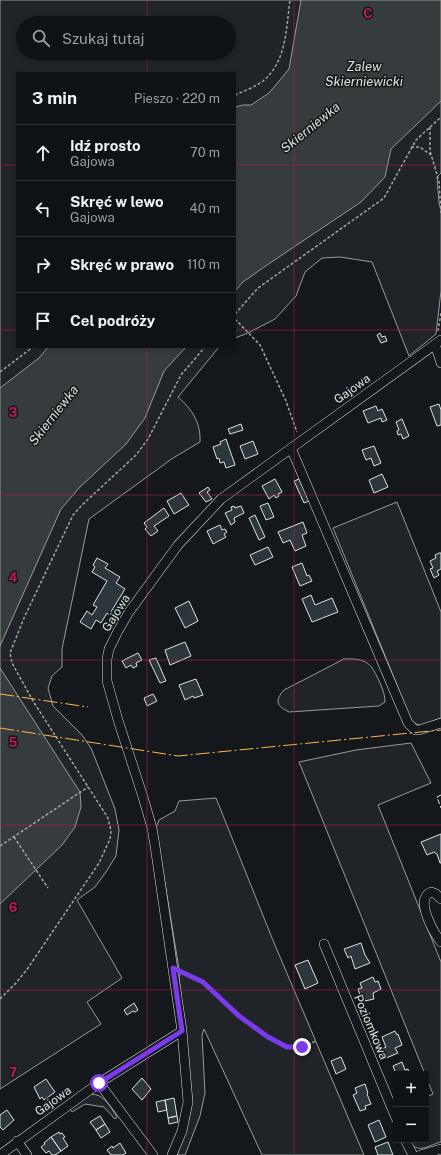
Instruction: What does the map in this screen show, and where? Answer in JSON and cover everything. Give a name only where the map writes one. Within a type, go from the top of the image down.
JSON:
[{"type":"street","points":[[438,342],[441,363]]},
{"type":"street","name":"Gajowa","points":[[172,1155],[182,1131],[188,1102],[182,1031],[152,828],[107,681],[107,659],[109,649],[129,612],[178,545],[221,499],[438,342]]},
{"type":"street","points":[[291,448],[408,724],[415,730],[419,730],[441,723]]},
{"type":"street","points":[[441,899],[436,894],[431,892],[426,895],[424,907],[431,925],[441,942]]},
{"type":"street","name":"Poziomkowa","points":[[324,944],[393,1111]]},
{"type":"street","name":"Gajowa","points":[[0,1155],[17,1141],[99,1083],[182,1031]]},
{"type":"street","points":[[99,1083],[153,1155]]},
{"type":"street","points":[[17,1141],[27,1155]]},
{"type":"street","points":[[407,1143],[413,1155]]},
{"type":"street","points":[[420,1155],[441,1149]]},
{"type":"path","points":[[236,95],[263,80],[278,62],[282,50],[290,0]]},
{"type":"path","points":[[236,313],[258,288],[384,198],[402,167],[411,147],[416,140],[441,117]]},
{"type":"path","points":[[430,127],[431,156],[438,177],[441,213]]},
{"type":"path","points":[[411,147],[420,148],[431,156]]},
{"type":"path","points":[[438,342],[441,313]]},
{"type":"path","points":[[236,320],[260,345],[286,401],[300,441]]},
{"type":"path","points":[[0,372],[32,348]]},
{"type":"path","points":[[0,999],[28,968],[99,863],[107,846],[110,831],[108,818],[33,702],[12,663],[10,654],[24,618],[73,515],[136,456],[152,433],[181,375],[204,348]]},
{"type":"path","points":[[0,846],[89,787]]},
{"type":"path","points":[[14,837],[48,888]]},
{"type":"path","points":[[173,968],[203,982],[239,1016],[268,1037],[287,1047],[302,1047],[316,1041]]},
{"type":"shaded area","points":[[0,0],[441,0],[441,173],[437,177],[441,210],[441,291],[436,334],[409,356],[372,262],[340,257],[322,258],[305,272],[296,296],[275,319],[236,338],[236,72],[16,72],[16,348],[218,348],[178,397],[195,417],[199,429],[200,442],[173,458],[89,519],[62,649],[62,667],[52,676],[48,688],[53,706],[82,735],[91,748],[115,809],[119,830],[116,856],[95,887],[77,900],[122,978],[87,1002],[101,1024],[0,1089]]},
{"type":"shaded area","points":[[397,502],[441,612],[441,718],[421,726],[412,722],[333,528]]},
{"type":"shaded area","points":[[344,659],[363,661],[371,666],[382,688],[385,702],[379,706],[289,712],[282,708],[278,703],[279,697],[284,690]]},
{"type":"shaded area","points":[[411,743],[431,783],[378,805],[441,962],[441,1142],[423,1148],[415,1147],[409,1143],[429,1143],[429,1096],[433,1094],[429,1084],[429,1071],[424,1071],[299,762],[356,750]]},
{"type":"shaded area","points":[[216,798],[272,938],[364,1155],[262,1155],[204,1029],[202,1035],[205,1093],[200,1116],[185,1155],[177,1155],[189,1120],[192,1098],[180,975],[156,828],[159,820],[175,811],[179,801]]},
{"type":"shaded area","points":[[91,1094],[103,1098],[117,1117],[115,1119],[104,1107],[85,1104],[72,1112],[70,1109]]},
{"type":"water","name":"Zalew Skierniewicki","points":[[301,0],[441,0],[441,101],[391,149],[385,177],[361,202],[267,265],[243,282],[236,290],[236,107],[251,105],[269,93],[289,69]]},
{"type":"water","name":"Skierniewka","points":[[47,348],[185,348],[164,371],[145,418],[126,444],[80,487],[61,509],[0,646],[0,388],[39,358]]},
{"type":"water","points":[[0,668],[80,792],[81,807],[75,827],[62,845],[0,904]]},
{"type":"building","points":[[380,333],[382,337],[385,336],[387,341],[381,343],[377,335]]},
{"type":"building","points":[[439,404],[441,410],[441,425],[437,426],[430,407]]},
{"type":"building","points":[[376,406],[378,411],[382,409],[387,420],[382,422],[381,418],[368,423],[363,411]]},
{"type":"building","points":[[402,419],[409,436],[403,439],[401,434],[398,435],[397,431],[399,430],[396,422]]},
{"type":"building","points":[[241,424],[243,430],[230,434],[228,429]]},
{"type":"building","points":[[226,439],[235,465],[226,468],[224,462],[220,463],[219,458],[217,459],[213,447],[221,444],[220,442]]},
{"type":"building","points":[[253,441],[258,454],[245,459],[240,446]]},
{"type":"building","points":[[374,446],[381,463],[374,466],[371,458],[366,460],[362,450]]},
{"type":"building","points":[[382,474],[388,487],[374,493],[369,480]]},
{"type":"building","points":[[275,479],[282,492],[278,494],[279,496],[276,498],[274,495],[269,499],[262,486]]},
{"type":"building","points":[[299,479],[309,501],[304,503],[294,481]]},
{"type":"building","points":[[208,487],[210,490],[207,492],[212,499],[206,502],[199,493]]},
{"type":"building","points":[[181,493],[189,505],[174,514],[167,501]]},
{"type":"building","points":[[268,503],[274,517],[266,520],[260,506]]},
{"type":"building","points":[[234,506],[235,508],[241,506],[244,513],[234,518],[235,522],[231,525],[225,513],[232,510],[231,507]]},
{"type":"building","points":[[164,508],[169,516],[154,526],[158,531],[151,536],[145,529],[147,527],[144,523]]},
{"type":"building","points":[[255,515],[265,537],[259,540],[249,518]]},
{"type":"building","points":[[303,522],[307,533],[302,535],[306,546],[295,551],[290,540],[283,543],[278,532]]},
{"type":"building","points":[[220,525],[222,530],[225,529],[227,532],[224,534],[226,537],[213,544],[207,531]]},
{"type":"building","points":[[268,547],[273,557],[255,565],[250,555]]},
{"type":"building","points":[[441,553],[441,569],[437,571],[439,575],[434,578],[430,569],[433,568],[430,561],[436,558],[435,555]]},
{"type":"building","points":[[97,558],[108,564],[105,568],[120,577],[116,583],[125,589],[109,615],[107,613],[101,623],[96,620],[91,629],[80,622],[87,611],[92,615],[97,607],[93,605],[107,581],[92,572],[95,567],[93,565]]},
{"type":"building","points":[[302,563],[307,576],[309,575],[312,581],[300,586],[292,567]]},
{"type":"building","points":[[311,595],[315,605],[332,598],[338,612],[312,622],[302,599]]},
{"type":"building","points":[[189,601],[198,621],[185,628],[175,608]]},
{"type":"building","points":[[185,642],[191,656],[170,665],[165,650]]},
{"type":"building","points":[[138,653],[142,660],[136,663],[137,666],[133,668],[131,665],[126,668],[122,661]]},
{"type":"building","points":[[156,658],[166,681],[160,683],[149,660]]},
{"type":"building","points":[[196,679],[203,695],[194,698],[193,696],[185,700],[179,685]]},
{"type":"building","points":[[153,694],[157,701],[147,706],[144,698]]},
{"type":"building","points":[[441,834],[440,863],[437,854],[434,852],[427,855],[421,842]]},
{"type":"building","points":[[361,943],[365,955],[370,963],[355,969],[351,956],[348,958],[344,949]]},
{"type":"building","points":[[308,960],[318,983],[305,989],[295,965]]},
{"type":"building","points":[[373,977],[375,982],[378,981],[381,989],[373,993],[374,999],[365,1001],[362,994],[360,995],[358,989],[362,988],[360,983]]},
{"type":"building","points":[[134,1003],[138,1010],[127,1015],[124,1010]]},
{"type":"building","points":[[395,1031],[397,1035],[398,1034],[402,1045],[395,1048],[398,1053],[386,1058],[382,1049],[386,1047],[382,1037]]},
{"type":"building","points":[[341,1057],[346,1069],[336,1074],[331,1061]]},
{"type":"building","points":[[402,1062],[405,1070],[408,1069],[408,1071],[395,1071],[393,1066]]},
{"type":"building","points":[[142,1078],[151,1089],[142,1100],[132,1089]]},
{"type":"building","points":[[46,1079],[55,1092],[44,1100],[42,1097],[40,1099],[34,1087]]},
{"type":"building","points":[[365,1084],[371,1104],[365,1106],[366,1109],[360,1111],[353,1095],[357,1093],[355,1088]]},
{"type":"building","points":[[174,1098],[177,1116],[168,1118],[165,1100]]},
{"type":"building","points":[[165,1100],[167,1110],[158,1112],[156,1102]]},
{"type":"building","points":[[7,1110],[14,1120],[3,1130],[0,1127],[0,1115]]},
{"type":"building","points":[[100,1116],[105,1124],[96,1130],[90,1122]]},
{"type":"building","points":[[177,1116],[178,1122],[169,1124],[168,1118]]},
{"type":"building","points":[[379,1120],[386,1137],[375,1142],[368,1125]]},
{"type":"building","points":[[105,1124],[110,1132],[101,1138],[96,1130]]},
{"type":"building","points":[[59,1132],[65,1137],[63,1138],[68,1146],[61,1151],[51,1137]]},
{"type":"building","points":[[51,1137],[61,1151],[55,1155],[52,1155],[49,1151],[46,1153],[41,1147]]},
{"type":"building","points":[[388,1142],[393,1155],[378,1155],[375,1147]]},
{"type":"building","points":[[120,1143],[126,1153],[123,1155],[111,1155],[107,1150]]},
{"type":"fence","points":[[441,795],[437,797],[441,808]]},
{"type":"power","points":[[0,694],[88,707]]},
{"type":"power","points":[[0,728],[178,756],[441,730]]},
{"type":"route","points":[[99,1083],[182,1031],[173,968],[203,982],[239,1016],[268,1037],[287,1047],[302,1047]]}]
